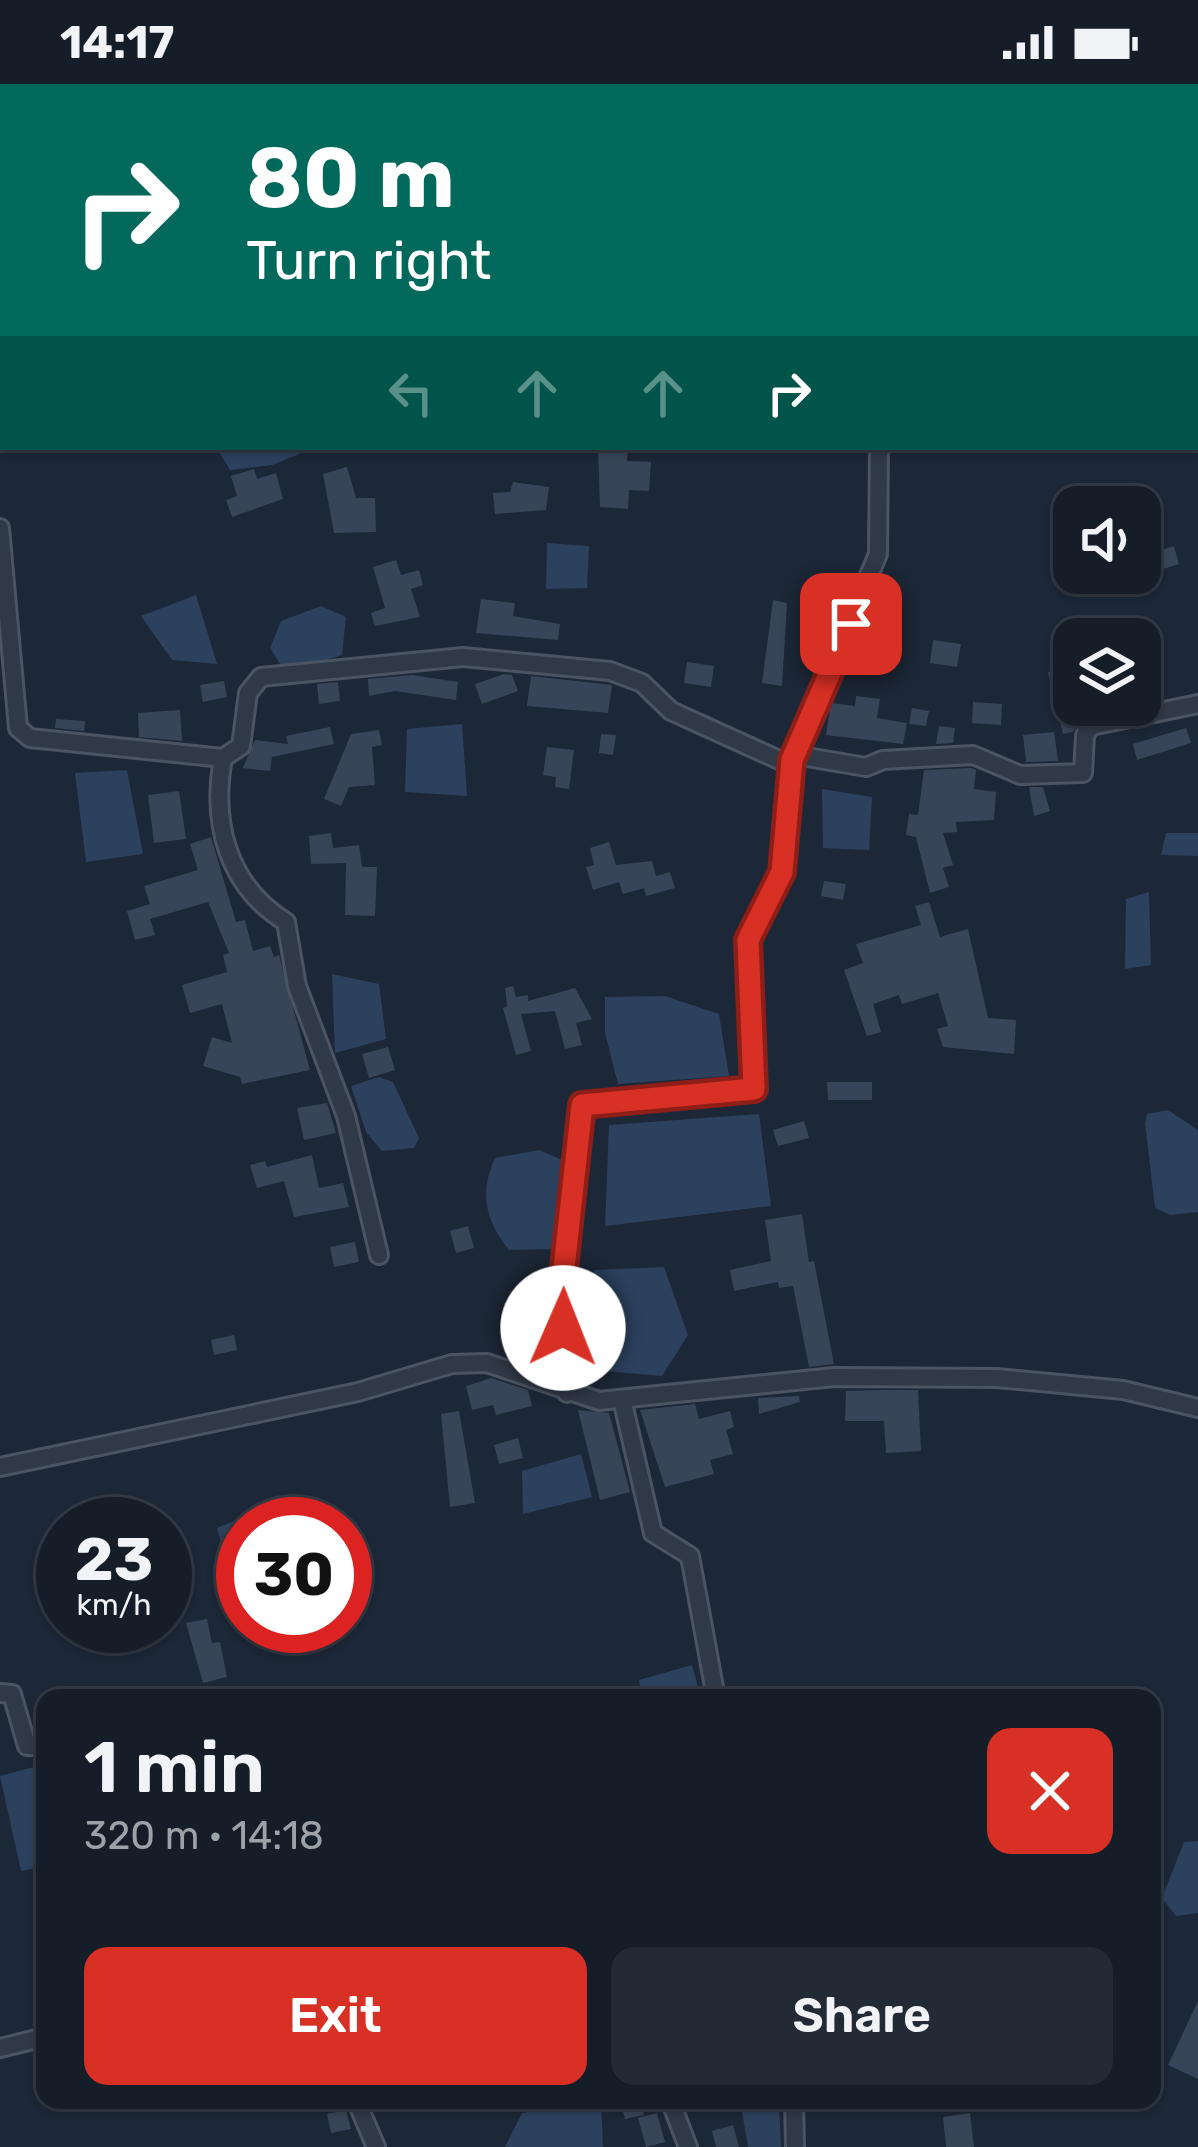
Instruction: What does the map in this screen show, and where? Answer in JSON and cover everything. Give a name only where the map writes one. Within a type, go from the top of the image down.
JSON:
[{"type":"street","points":[[567,1393],[561,1295],[582,1105],[754,1089],[748,940],[782,872],[793,760],[878,554],[879,450]]},
{"type":"street","points":[[0,528],[5,630],[22,735],[223,758],[241,746],[248,694],[261,677],[463,657],[610,671],[641,682],[671,711],[793,760],[866,766],[883,760],[973,755],[1020,775],[1083,773],[1085,735],[1091,726],[1198,704]]},
{"type":"street","points":[[223,758],[219,822],[224,842],[259,906],[286,922],[297,986],[346,1116],[379,1255]]},
{"type":"street","points":[[0,1467],[358,1392],[452,1364],[487,1363],[567,1393],[622,1399],[834,1377],[998,1378],[1123,1390],[1198,1408]]},
{"type":"street","points":[[622,1399],[653,1533],[690,1556],[714,1689]]},
{"type":"street","points":[[0,1693],[12,1694],[27,1746],[36,1746]]},
{"type":"street","points":[[0,2048],[36,2039]]},
{"type":"street","points":[[360,2109],[376,2147]]},
{"type":"street","points":[[673,2109],[688,2147]]},
{"type":"street","points":[[794,2109],[795,2147]]},
{"type":"water","points":[[218,450],[310,450],[272,465],[230,470]]},
{"type":"water","points":[[547,543],[589,546],[587,588],[546,589]]},
{"type":"water","points":[[196,595],[217,664],[172,660],[141,616]]},
{"type":"water","points":[[321,606],[346,617],[342,655],[308,666],[282,667],[270,648],[281,621]]},
{"type":"water","points":[[462,724],[467,796],[405,792],[407,729]]},
{"type":"water","points":[[127,770],[143,854],[86,862],[75,773]]},
{"type":"water","points":[[822,789],[872,797],[869,850],[823,848]]},
{"type":"water","points":[[1166,833],[1198,833],[1198,856],[1161,855]]},
{"type":"water","points":[[1149,892],[1151,965],[1125,969],[1126,899]]},
{"type":"water","points":[[332,974],[379,984],[386,1039],[335,1053]]},
{"type":"water","points":[[665,996],[719,1014],[729,1076],[618,1084],[605,1033],[605,997]]},
{"type":"water","points":[[379,1077],[393,1082],[419,1138],[414,1148],[382,1151],[366,1132],[351,1086]]},
{"type":"water","points":[[1168,1110],[1198,1130],[1198,1212],[1170,1215],[1155,1208],[1145,1123],[1147,1114]]},
{"type":"water","points":[[759,1114],[771,1206],[605,1226],[609,1125]]},
{"type":"water","points":[[539,1150],[567,1162],[565,1240],[552,1249],[509,1250],[487,1206],[490,1171],[495,1158]]},
{"type":"water","points":[[664,1267],[688,1335],[662,1376],[602,1371],[594,1270]]},
{"type":"water","points":[[581,1454],[592,1497],[523,1514],[522,1471]]},
{"type":"water","points":[[692,1665],[699,1689],[640,1689],[639,1680]]},
{"type":"water","points":[[36,1766],[36,1868],[21,1871],[0,1776]]},
{"type":"water","points":[[1198,1841],[1198,1913],[1176,1916],[1162,1898],[1184,1842]]},
{"type":"water","points":[[601,2109],[603,2147],[505,2147],[522,2113]]},
{"type":"water","points":[[742,2109],[779,2109],[781,2147],[748,2147]]},
{"type":"building","points":[[598,450],[628,450],[627,461],[651,462],[649,491],[629,490],[628,509],[600,507]]},
{"type":"building","points":[[347,467],[356,498],[375,498],[376,532],[334,533],[323,474]]},
{"type":"building","points":[[254,469],[257,479],[276,473],[283,499],[232,517],[226,500],[237,496],[231,476]]},
{"type":"building","points":[[513,482],[549,487],[546,510],[495,514],[493,493],[510,492]]},
{"type":"building","points":[[1174,546],[1179,564],[1161,570],[1161,550]]},
{"type":"building","points":[[396,560],[401,575],[419,570],[423,585],[411,589],[420,617],[375,626],[371,613],[385,608],[373,567]]},
{"type":"building","points":[[481,599],[515,603],[513,616],[560,624],[558,640],[476,633]]},
{"type":"building","points":[[773,600],[787,603],[782,686],[762,683]]},
{"type":"building","points":[[933,640],[961,644],[957,667],[930,663]]},
{"type":"building","points":[[687,662],[714,666],[711,687],[684,683]]},
{"type":"building","points":[[412,675],[458,682],[456,700],[395,691],[369,696],[368,679]]},
{"type":"building","points":[[512,675],[518,691],[482,704],[475,684]]},
{"type":"building","points":[[531,676],[612,685],[608,713],[527,706]]},
{"type":"building","points":[[224,681],[227,697],[203,702],[200,685]]},
{"type":"building","points":[[338,682],[340,701],[319,704],[317,684]]},
{"type":"building","points":[[856,696],[880,699],[877,718],[907,723],[903,744],[826,735],[831,703],[855,706]]},
{"type":"building","points":[[973,702],[1002,704],[1001,725],[972,723]]},
{"type":"building","points":[[912,708],[929,711],[926,726],[909,724]]},
{"type":"building","points":[[180,710],[182,741],[139,737],[138,713]]},
{"type":"building","points":[[56,719],[85,721],[84,731],[55,728]]},
{"type":"building","points":[[939,726],[955,728],[953,743],[936,744]]},
{"type":"building","points":[[330,727],[334,744],[272,757],[270,771],[243,768],[255,740],[288,744],[286,736]]},
{"type":"building","points":[[1186,728],[1191,743],[1137,760],[1133,744]]},
{"type":"building","points":[[379,730],[382,745],[372,747],[375,785],[349,787],[341,806],[324,799],[351,734]]},
{"type":"building","points":[[1054,732],[1058,761],[1026,762],[1023,735]]},
{"type":"building","points":[[601,734],[616,735],[613,755],[599,753]]},
{"type":"building","points":[[547,747],[574,750],[569,789],[555,787],[556,777],[543,775]]},
{"type":"building","points":[[924,770],[976,770],[974,789],[996,792],[994,820],[956,822],[957,832],[943,833],[953,865],[943,868],[949,887],[930,893],[916,837],[906,835],[909,814],[918,815]]},
{"type":"building","points":[[1029,787],[1043,787],[1050,811],[1034,816]]},
{"type":"building","points":[[179,791],[186,839],[154,843],[148,795]]},
{"type":"building","points":[[331,833],[333,848],[359,845],[362,867],[377,867],[375,916],[345,915],[346,863],[311,864],[309,836]]},
{"type":"building","points":[[211,837],[236,922],[245,920],[253,951],[270,946],[274,957],[279,955],[310,1070],[242,1084],[240,1077],[203,1066],[212,1037],[232,1043],[222,1004],[190,1013],[182,985],[227,972],[223,955],[229,953],[208,902],[150,919],[155,935],[135,940],[127,911],[150,904],[144,886],[198,870],[190,844]]},
{"type":"building","points":[[609,842],[616,865],[652,861],[656,876],[670,872],[675,888],[646,896],[644,888],[623,894],[619,882],[593,890],[586,867],[594,865],[590,848]]},
{"type":"building","points":[[824,881],[846,884],[843,900],[821,896]]},
{"type":"building","points":[[929,902],[940,937],[968,929],[988,1018],[1016,1020],[1014,1054],[943,1047],[937,1029],[948,1026],[938,993],[902,1004],[899,995],[873,1004],[881,1032],[867,1036],[844,970],[863,963],[856,944],[921,925],[915,906]]},
{"type":"building","points":[[513,986],[516,997],[528,995],[528,1001],[575,988],[592,1019],[576,1023],[582,1045],[565,1049],[555,1011],[521,1014],[531,1051],[516,1055],[503,1008],[507,1006],[505,988]]},
{"type":"building","points":[[388,1047],[395,1070],[369,1078],[362,1054]]},
{"type":"building","points":[[827,1082],[872,1082],[872,1100],[828,1100]]},
{"type":"building","points":[[327,1103],[336,1133],[304,1140],[297,1108]]},
{"type":"building","points":[[804,1121],[809,1138],[778,1146],[773,1130]]},
{"type":"building","points":[[312,1155],[319,1188],[343,1183],[349,1207],[294,1217],[284,1181],[257,1188],[250,1165],[265,1161],[267,1167]]},
{"type":"building","points":[[802,1214],[834,1364],[809,1367],[793,1286],[779,1288],[778,1282],[734,1291],[730,1270],[771,1261],[765,1220]]},
{"type":"building","points":[[468,1226],[474,1248],[456,1253],[450,1231]]},
{"type":"building","points":[[355,1242],[359,1262],[334,1267],[330,1247]]},
{"type":"building","points":[[234,1335],[237,1350],[214,1355],[211,1340]]},
{"type":"building","points":[[491,1378],[528,1390],[532,1406],[496,1415],[493,1405],[472,1410],[466,1386]]},
{"type":"building","points":[[918,1390],[921,1451],[886,1453],[884,1421],[845,1421],[846,1391]]},
{"type":"building","points":[[799,1396],[800,1402],[759,1414],[758,1398]]},
{"type":"building","points":[[695,1404],[699,1419],[730,1411],[734,1427],[726,1430],[733,1454],[710,1460],[714,1474],[665,1487],[640,1410]]},
{"type":"building","points":[[578,1410],[609,1413],[630,1492],[600,1500]]},
{"type":"building","points":[[459,1411],[475,1503],[450,1507],[441,1414]]},
{"type":"building","points":[[518,1438],[523,1458],[499,1464],[494,1445]]},
{"type":"building","points":[[207,1619],[227,1677],[203,1683],[192,1644],[192,1622]]},
{"type":"building","points":[[1198,2001],[1198,2079],[1168,2065]]},
{"type":"building","points":[[622,2109],[642,2109],[644,2115],[625,2119]]},
{"type":"building","points":[[346,2110],[351,2129],[331,2133],[327,2114]]},
{"type":"building","points":[[657,2113],[665,2142],[646,2147],[638,2118]]},
{"type":"building","points":[[970,2113],[974,2147],[946,2147],[943,2117]]},
{"type":"building","points":[[733,2125],[739,2147],[716,2147],[712,2131]]},
{"type":"route","points":[[563,1328],[561,1295],[582,1105],[754,1089],[748,940],[782,872],[790,765],[851,624]]}]
